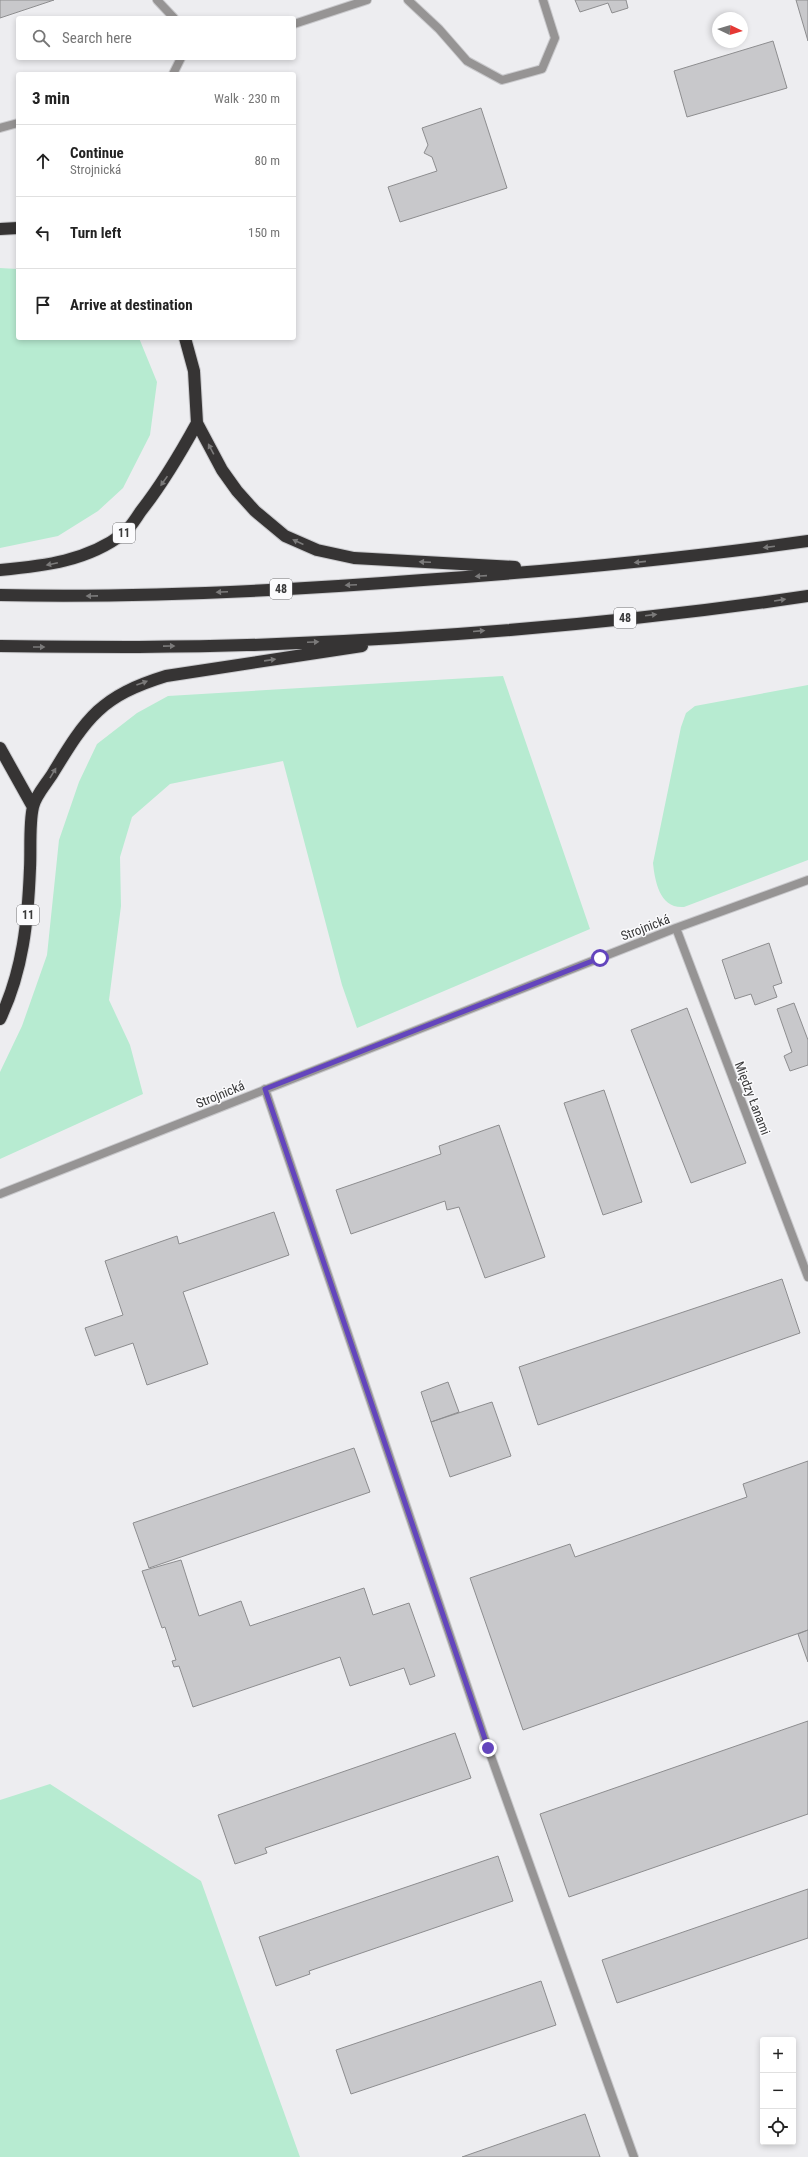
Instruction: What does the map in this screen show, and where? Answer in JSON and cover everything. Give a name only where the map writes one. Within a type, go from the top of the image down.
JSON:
[{"type":"highway","points":[[0,229],[16,228]]},
{"type":"highway","points":[[186,340],[194,371],[197,423],[222,470],[242,496],[273,528],[301,544],[334,555],[354,558],[562,570]]},
{"type":"highway","name":"11","points":[[0,570],[39,567],[69,561],[98,549],[125,532],[165,480],[197,423]]},
{"type":"highway","name":"48","points":[[0,595],[61,596],[191,594],[354,585],[562,570],[808,541]]},
{"type":"highway","name":"48","points":[[0,646],[276,644],[440,635],[612,620],[808,596]]},
{"type":"highway","points":[[0,748],[33,806],[75,736],[93,714],[115,696],[140,684],[166,676],[440,635]]},
{"type":"highway","name":"11","points":[[0,1019],[8,1002],[22,954],[29,905],[33,806]]},
{"type":"street","points":[[157,0],[172,16]]},
{"type":"street","points":[[296,23],[367,0]]},
{"type":"street","points":[[408,0],[439,29],[467,61],[502,80],[542,69],[555,38],[543,0]]},
{"type":"street","points":[[174,72],[180,60]]},
{"type":"street","points":[[0,128],[16,124]]},
{"type":"street","name":"Strojnická","points":[[0,1194],[676,928],[808,880]]},
{"type":"street","name":"Między Łanami","points":[[676,928],[808,1277]]},
{"type":"street","points":[[265,1089],[488,1748],[634,2157]]},
{"type":"green space","points":[[0,268],[16,269],[16,340],[140,340],[157,382],[150,435],[123,488],[98,511],[58,536],[0,548]]},
{"type":"green space","points":[[503,676],[590,929],[357,1028],[342,985],[283,761],[170,784],[132,817],[120,857],[121,906],[109,1000],[130,1045],[143,1094],[0,1159],[0,1072],[22,1026],[47,955],[59,840],[79,782],[97,744],[137,713],[168,696]]},
{"type":"green space","points":[[808,685],[808,860],[684,907],[669,904],[660,893],[657,886],[653,863],[681,727],[686,713],[695,706]]},
{"type":"green space","points":[[50,1784],[201,1881],[300,2157],[0,2157],[0,1800]]},
{"type":"building","points":[[0,0],[54,0],[0,18]]},
{"type":"building","points":[[575,0],[626,0],[628,8],[612,13],[608,3],[580,12]]},
{"type":"building","points":[[796,0],[808,0],[808,41]]},
{"type":"building","points":[[773,41],[787,88],[687,117],[674,71]]},
{"type":"building","points":[[481,108],[507,188],[400,222],[388,187],[437,171],[432,157],[424,153],[428,145],[422,128]]},
{"type":"building","points":[[769,943],[782,983],[773,986],[777,997],[755,1005],[751,994],[735,999],[722,960]]},
{"type":"building","points":[[794,1003],[808,1040],[808,1065],[790,1071],[784,1056],[792,1052],[777,1009]]},
{"type":"building","points":[[687,1008],[746,1163],[691,1183],[631,1030]]},
{"type":"building","points":[[604,1090],[642,1202],[603,1215],[564,1103]]},
{"type":"building","points":[[499,1125],[545,1257],[485,1278],[459,1207],[447,1210],[445,1201],[351,1234],[336,1190],[441,1154],[439,1146]]},
{"type":"building","points":[[274,1212],[289,1255],[183,1292],[208,1364],[147,1385],[133,1343],[95,1356],[85,1328],[123,1315],[105,1261],[177,1236],[179,1244]]},
{"type":"building","points":[[782,1279],[800,1333],[538,1425],[519,1367]]},
{"type":"building","points":[[448,1382],[459,1412],[431,1422],[421,1392]]},
{"type":"building","points":[[492,1402],[511,1456],[450,1477],[431,1422]]},
{"type":"building","points":[[354,1448],[370,1492],[149,1568],[133,1523]]},
{"type":"building","points":[[808,1461],[808,1630],[523,1730],[470,1578],[570,1544],[575,1557],[747,1497],[743,1484]]},
{"type":"building","points":[[181,1560],[199,1616],[241,1601],[250,1626],[364,1588],[373,1615],[409,1603],[435,1676],[410,1685],[404,1668],[350,1686],[340,1657],[193,1707],[179,1666],[174,1667],[172,1661],[176,1660],[165,1627],[162,1628],[142,1571]]},
{"type":"building","points":[[808,1630],[808,1662],[798,1634]]},
{"type":"building","points":[[808,1721],[808,1814],[569,1897],[540,1814]]},
{"type":"building","points":[[455,1733],[471,1778],[265,1848],[267,1853],[235,1864],[218,1815]]},
{"type":"building","points":[[498,1856],[513,1901],[309,1971],[310,1974],[276,1986],[259,1937]]},
{"type":"building","points":[[808,1889],[808,1938],[617,2003],[602,1960]]},
{"type":"building","points":[[541,1981],[556,2025],[351,2094],[336,2050]]},
{"type":"building","points":[[585,2114],[600,2157],[462,2157]]},
{"type":"route","points":[[488,1748],[265,1089],[600,958]]}]
